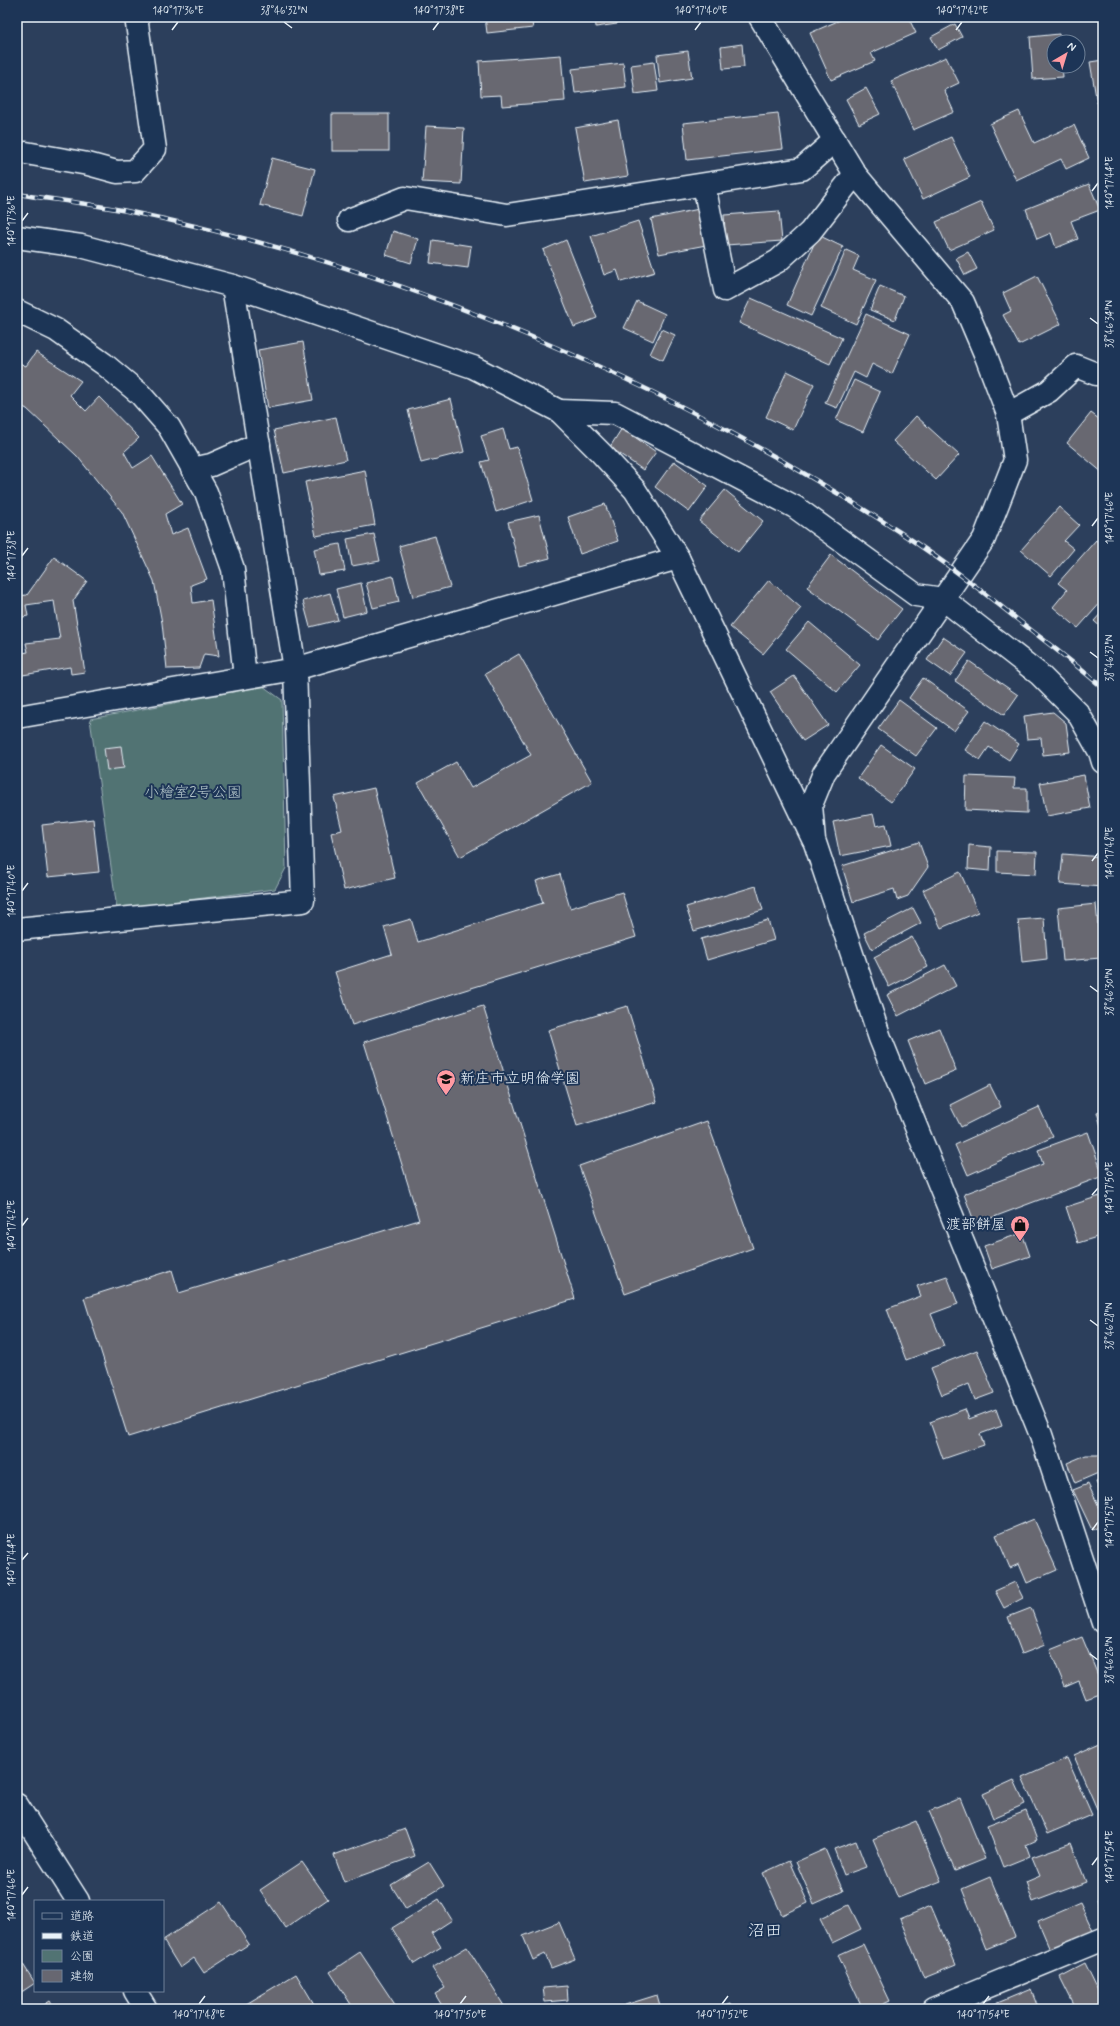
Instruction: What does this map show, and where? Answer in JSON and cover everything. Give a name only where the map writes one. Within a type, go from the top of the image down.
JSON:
[{"type":"street","points":[[26,153],[88,164],[116,172],[135,171],[155,149],[136,17]]},
{"type":"street","points":[[760,17],[855,174],[963,302],[986,356],[1008,414],[1015,460],[984,539],[824,773],[811,805],[814,840]]},
{"type":"street","points":[[349,220],[406,198],[507,215],[802,169],[835,140]]},
{"type":"street","points":[[704,185],[726,290],[778,261],[810,232],[855,174]]},
{"type":"street","points":[[17,237],[81,246],[233,286],[473,367],[559,412],[602,453],[635,490],[678,558],[814,840],[880,1038],[1041,1435],[1103,1622]]},
{"type":"street","points":[[17,929],[303,901],[295,669],[233,286]]},
{"type":"street","points":[[17,311],[62,334],[104,364],[140,394],[169,427],[206,492],[233,569],[245,677]]},
{"type":"street","points":[[1008,414],[1049,391],[1076,366],[1096,374],[1103,374]]},
{"type":"street","points":[[559,412],[615,413],[795,507],[916,595],[943,599],[1039,674],[1078,713],[1103,762]]},
{"type":"street","points":[[192,469],[211,465],[259,444]]},
{"type":"street","points":[[17,717],[295,669],[678,558]]},
{"type":"street","points":[[17,1805],[77,1900]]},
{"type":"street","points":[[933,2009],[1103,1939]]},
{"type":"street","points":[[136,1992],[146,2009]]},
{"type":"green space","name":"小檜室2号公園","points":[[263,686],[282,700],[286,868],[275,889],[117,909],[90,719]]},
{"type":"building","points":[[485,17],[531,17],[533,28],[487,33]]},
{"type":"building","points":[[595,17],[616,17],[617,24],[596,27]]},
{"type":"building","points":[[679,17],[711,17],[680,21]]},
{"type":"building","points":[[847,17],[908,17],[916,33],[871,53],[875,61],[831,80],[810,33]]},
{"type":"building","points":[[955,24],[962,37],[938,50],[931,37]]},
{"type":"building","points":[[1046,35],[1046,74],[1063,74],[1063,77],[1033,79],[1030,37]]},
{"type":"building","points":[[742,44],[744,67],[723,69],[721,47]]},
{"type":"building","points":[[688,51],[692,78],[660,83],[657,55]]},
{"type":"building","points":[[561,55],[565,101],[502,106],[501,95],[481,96],[479,61]]},
{"type":"building","points":[[946,57],[959,83],[944,90],[954,112],[913,130],[891,81]]},
{"type":"building","points":[[1103,60],[1103,102],[1097,103],[1090,62]]},
{"type":"building","points":[[654,62],[658,91],[635,94],[631,65]]},
{"type":"building","points":[[623,63],[626,87],[575,93],[572,69]]},
{"type":"building","points":[[866,88],[880,114],[859,124],[846,99]]},
{"type":"building","points":[[1019,111],[1034,143],[1074,125],[1089,158],[1066,169],[1061,159],[1016,180],[990,124]]},
{"type":"building","points":[[778,113],[783,149],[687,160],[683,123]]},
{"type":"building","points":[[332,114],[389,114],[389,151],[332,151]]},
{"type":"building","points":[[618,120],[628,176],[585,183],[575,128]]},
{"type":"building","points":[[426,126],[464,128],[461,184],[422,182]]},
{"type":"building","points":[[951,137],[970,177],[923,199],[904,159]]},
{"type":"building","points":[[272,158],[315,169],[303,216],[260,205]]},
{"type":"building","points":[[1089,184],[1100,210],[1071,221],[1078,239],[1056,248],[1051,233],[1037,239],[1026,209]]},
{"type":"building","points":[[981,202],[994,230],[949,250],[936,222]]},
{"type":"building","points":[[699,209],[706,245],[659,254],[651,219]]},
{"type":"building","points":[[779,211],[782,241],[726,245],[724,215]]},
{"type":"building","points":[[638,221],[655,272],[621,282],[617,270],[604,275],[591,236]]},
{"type":"building","points":[[393,231],[418,239],[411,263],[386,255]]},
{"type":"building","points":[[818,235],[843,247],[811,316],[787,305]]},
{"type":"building","points":[[433,240],[471,246],[468,268],[430,263]]},
{"type":"building","points":[[566,240],[597,318],[574,327],[543,250]]},
{"type":"building","points":[[846,250],[859,256],[853,270],[876,280],[856,324],[821,308]]},
{"type":"building","points":[[968,252],[977,269],[965,275],[956,258]]},
{"type":"building","points":[[1037,276],[1061,324],[1019,345],[1003,315],[1011,311],[1003,293]]},
{"type":"building","points":[[880,286],[904,296],[895,320],[870,310]]},
{"type":"building","points":[[751,298],[842,338],[830,364],[739,323]]},
{"type":"building","points":[[637,301],[665,314],[653,341],[624,328]]},
{"type":"building","points":[[866,314],[910,334],[892,374],[872,364],[866,378],[854,372],[837,408],[825,403]]},
{"type":"building","points":[[662,329],[675,335],[663,360],[650,354]]},
{"type":"building","points":[[303,342],[313,400],[268,408],[258,350]]},
{"type":"building","points":[[36,352],[81,381],[70,395],[86,411],[99,397],[139,438],[124,452],[133,468],[152,456],[182,504],[165,514],[171,535],[188,528],[207,579],[191,585],[193,603],[211,600],[219,656],[204,654],[199,668],[167,669],[162,623],[154,581],[122,512],[77,456],[27,409],[17,404],[17,362],[26,366]]},
{"type":"building","points":[[787,371],[814,384],[793,430],[766,417]]},
{"type":"building","points":[[854,380],[880,392],[863,432],[836,420]]},
{"type":"building","points":[[451,399],[464,452],[421,463],[408,410]]},
{"type":"building","points":[[1091,413],[1103,422],[1103,473],[1067,443]]},
{"type":"building","points":[[916,416],[959,455],[936,480],[893,441]]},
{"type":"building","points":[[336,417],[346,460],[284,473],[274,430]]},
{"type":"building","points":[[622,428],[656,452],[643,470],[610,447]]},
{"type":"building","points":[[503,429],[509,449],[517,447],[533,500],[496,512],[481,462],[489,460],[481,436]]},
{"type":"building","points":[[674,461],[708,486],[689,512],[655,487]]},
{"type":"building","points":[[365,470],[375,525],[316,536],[305,482]]},
{"type":"building","points":[[725,490],[763,521],[738,552],[699,521]]},
{"type":"building","points":[[605,504],[618,541],[580,554],[568,517]]},
{"type":"building","points":[[1059,507],[1079,525],[1064,541],[1074,549],[1051,576],[1021,550]]},
{"type":"building","points":[[539,515],[550,558],[519,566],[508,522]]},
{"type":"building","points":[[374,534],[380,561],[352,566],[347,539]]},
{"type":"building","points":[[435,536],[450,587],[413,597],[399,546]]},
{"type":"building","points":[[1096,540],[1103,547],[1103,600],[1078,628],[1053,607],[1067,590],[1058,583]]},
{"type":"building","points":[[340,544],[345,571],[319,575],[314,549]]},
{"type":"building","points":[[831,555],[902,609],[878,640],[807,587]]},
{"type":"building","points":[[54,557],[87,581],[73,601],[85,672],[71,674],[70,667],[17,676],[17,654],[28,652],[26,643],[60,639],[54,601],[26,605],[28,616],[18,618],[17,609],[17,596],[27,595]]},
{"type":"building","points":[[393,576],[399,602],[373,608],[366,583]]},
{"type":"building","points":[[769,580],[801,608],[763,654],[730,627]]},
{"type":"building","points":[[361,583],[367,611],[343,617],[336,589]]},
{"type":"building","points":[[330,593],[338,620],[310,627],[303,601]]},
{"type":"building","points":[[1103,611],[1103,629],[1094,621]]},
{"type":"building","points":[[809,622],[860,665],[837,692],[786,649]]},
{"type":"building","points":[[943,637],[967,653],[950,676],[927,660]]},
{"type":"building","points":[[519,654],[592,782],[460,857],[418,783],[456,762],[471,788],[531,755],[485,674]]},
{"type":"building","points":[[969,661],[1018,695],[1004,715],[955,681]]},
{"type":"building","points":[[794,676],[828,725],[803,741],[770,692]]},
{"type":"building","points":[[923,678],[969,711],[954,731],[909,698]]},
{"type":"building","points":[[899,700],[937,728],[916,756],[878,729]]},
{"type":"building","points":[[1053,712],[1066,723],[1070,752],[1043,755],[1041,738],[1027,739],[1024,716]]},
{"type":"building","points":[[985,721],[1019,744],[1009,760],[989,747],[980,760],[965,750]]},
{"type":"building","points":[[881,745],[915,769],[891,802],[858,778]]},
{"type":"building","points":[[121,746],[124,768],[107,770],[104,748]]},
{"type":"building","points":[[1084,775],[1090,808],[1047,816],[1040,783]]},
{"type":"building","points":[[966,776],[1015,778],[1014,788],[1027,788],[1027,813],[965,810]]},
{"type":"building","points":[[374,788],[395,878],[344,890],[331,833],[342,830],[334,797]]},
{"type":"building","points":[[873,814],[876,826],[886,824],[891,846],[840,856],[833,822]]},
{"type":"building","points":[[93,819],[99,872],[48,877],[42,825]]},
{"type":"building","points":[[919,842],[928,867],[908,896],[897,900],[894,889],[853,902],[842,866]]},
{"type":"building","points":[[969,845],[991,847],[990,871],[968,869]]},
{"type":"building","points":[[997,851],[1037,852],[1036,874],[997,872]]},
{"type":"building","points":[[1063,854],[1103,857],[1103,887],[1060,884]]},
{"type":"building","points":[[960,872],[978,912],[941,928],[923,890]]},
{"type":"building","points":[[560,874],[570,908],[622,892],[636,937],[352,1025],[335,972],[392,954],[384,927],[411,919],[418,942],[543,903],[536,881]]},
{"type":"building","points":[[756,886],[763,910],[694,931],[686,907]]},
{"type":"building","points":[[1096,904],[1101,958],[1063,961],[1058,908]]},
{"type":"building","points":[[913,908],[921,923],[872,949],[864,933]]},
{"type":"building","points":[[1044,918],[1047,959],[1022,962],[1018,920]]},
{"type":"building","points":[[768,920],[774,940],[707,960],[701,939]]},
{"type":"building","points":[[912,937],[928,967],[889,987],[874,957]]},
{"type":"building","points":[[945,965],[956,986],[898,1016],[887,995]]},
{"type":"building","points":[[483,1006],[575,1299],[128,1437],[84,1298],[172,1270],[179,1293],[419,1220],[364,1042]]},
{"type":"building","points":[[627,1006],[657,1102],[577,1126],[548,1030]]},
{"type":"building","points":[[939,1028],[956,1071],[925,1084],[908,1041]]},
{"type":"building","points":[[990,1085],[1001,1107],[961,1127],[950,1105]]},
{"type":"building","points":[[1039,1107],[1053,1137],[968,1175],[955,1145]]},
{"type":"building","points":[[1103,1110],[1103,1134],[1097,1112]]},
{"type":"building","points":[[707,1121],[753,1248],[625,1294],[579,1166]]},
{"type":"building","points":[[1088,1132],[1103,1176],[975,1224],[964,1194],[1043,1164],[1038,1150]]},
{"type":"building","points":[[1103,1195],[1103,1235],[1078,1243],[1066,1207]]},
{"type":"building","points":[[1022,1233],[1030,1256],[992,1269],[984,1246]]},
{"type":"building","points":[[947,1276],[958,1304],[931,1314],[944,1346],[906,1360],[887,1309],[921,1296],[917,1286]]},
{"type":"building","points":[[977,1350],[994,1393],[975,1400],[969,1384],[942,1395],[931,1368]]},
{"type":"building","points":[[965,1409],[969,1419],[996,1409],[1002,1426],[980,1434],[984,1445],[943,1459],[930,1422]]},
{"type":"building","points":[[1086,1455],[1103,1455],[1103,1471],[1075,1483],[1067,1463]]},
{"type":"building","points":[[1103,1479],[1103,1498],[1096,1482]]},
{"type":"building","points":[[1088,1484],[1103,1515],[1103,1525],[1092,1530],[1073,1490]]},
{"type":"building","points":[[1034,1519],[1057,1570],[1027,1583],[1019,1564],[1010,1568],[996,1535]]},
{"type":"building","points":[[1015,1582],[1023,1598],[1004,1608],[995,1591]]},
{"type":"building","points":[[1031,1608],[1045,1645],[1022,1654],[1008,1617]]},
{"type":"building","points":[[1082,1637],[1103,1687],[1103,1693],[1086,1699],[1079,1681],[1065,1687],[1050,1650]]},
{"type":"building","points":[[1103,1743],[1103,1807],[1097,1809],[1074,1756]]},
{"type":"building","points":[[1067,1758],[1092,1815],[1047,1834],[1022,1778]]},
{"type":"building","points":[[1014,1780],[1025,1804],[993,1818],[983,1794]]},
{"type":"building","points":[[960,1798],[985,1859],[955,1871],[929,1811]]},
{"type":"building","points":[[1026,1811],[1037,1840],[1026,1845],[1030,1856],[1003,1867],[987,1826]]},
{"type":"building","points":[[916,1821],[941,1881],[898,1898],[873,1839]]},
{"type":"building","points":[[405,1829],[415,1856],[344,1882],[334,1855]]},
{"type":"building","points":[[856,1841],[866,1867],[844,1875],[834,1849]]},
{"type":"building","points":[[1071,1843],[1086,1882],[1033,1902],[1026,1882],[1040,1876],[1032,1857]]},
{"type":"building","points":[[825,1849],[843,1891],[814,1904],[796,1862]]},
{"type":"building","points":[[789,1861],[808,1903],[782,1915],[763,1873]]},
{"type":"building","points":[[302,1862],[328,1899],[286,1928],[260,1890]]},
{"type":"building","points":[[429,1862],[444,1886],[406,1909],[391,1885]]},
{"type":"building","points":[[990,1877],[1015,1937],[986,1949],[962,1889]]},
{"type":"building","points":[[1103,1898],[1103,1915],[1097,1900]]},
{"type":"building","points":[[439,1899],[452,1920],[432,1933],[441,1947],[414,1964],[392,1928]]},
{"type":"building","points":[[221,1902],[249,1944],[204,1973],[194,1958],[180,1968],[164,1939]]},
{"type":"building","points":[[1080,1903],[1093,1931],[1050,1949],[1038,1921]]},
{"type":"building","points":[[849,1905],[861,1929],[832,1943],[820,1919]]},
{"type":"building","points":[[931,1906],[956,1965],[924,1978],[900,1919]]},
{"type":"building","points":[[559,1922],[575,1959],[551,1968],[545,1954],[533,1960],[523,1936]]},
{"type":"building","points":[[863,1944],[890,2001],[873,2009],[863,2009],[838,1955]]},
{"type":"building","points":[[467,1947],[506,2009],[444,2009],[435,1994],[445,1988],[432,1968]]},
{"type":"building","points":[[360,1952],[398,2009],[354,2009],[330,1972]]},
{"type":"building","points":[[17,1955],[34,1984],[17,1995]]},
{"type":"building","points":[[1085,1964],[1103,2001],[1103,2009],[1076,2009],[1060,1977]]},
{"type":"building","points":[[296,1974],[317,2009],[238,2009]]},
{"type":"building","points":[[567,1986],[568,2000],[545,2002],[543,1988]]},
{"type":"building","points":[[1031,1989],[1039,2009],[983,2009]]},
{"type":"building","points":[[657,1995],[661,2009],[626,2009],[625,2005]]},
{"type":"building","points":[[50,2001],[55,2009],[38,2009]]},
{"type":"building","points":[[731,2004],[733,2009],[717,2009]]},
{"type":"railway","points":[[17,194],[117,209],[233,235],[333,264],[433,298],[531,336],[627,380],[721,427],[812,478],[932,554],[978,588],[1103,688]]},
{"type":"place","name":"新庄市立明倫学園","points":[[446,1096]]},
{"type":"place","name":"渡部餅屋","points":[[1020,1242]]},
{"type":"district","name":"沼田","points":[[765,1931]]}]
